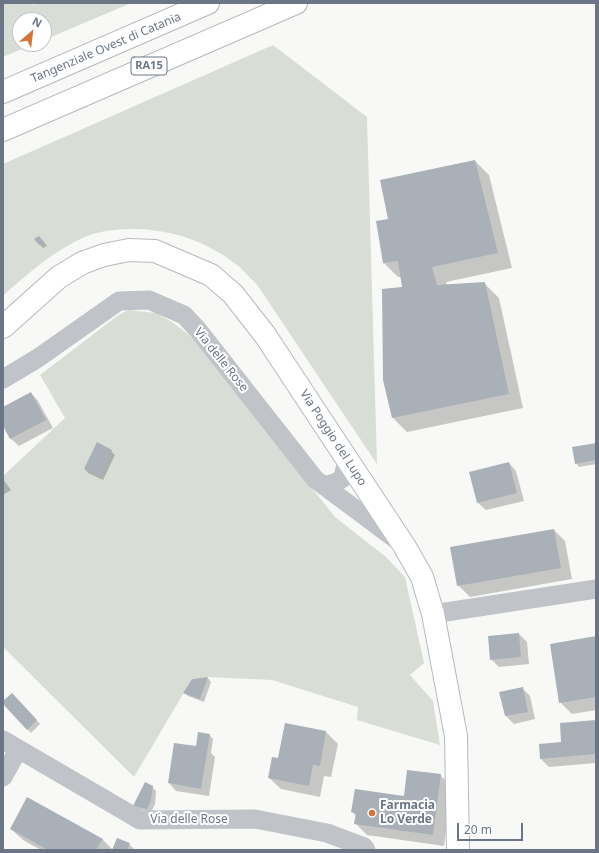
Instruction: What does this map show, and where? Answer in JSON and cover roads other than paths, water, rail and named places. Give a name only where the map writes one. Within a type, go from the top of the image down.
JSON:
[{"type":"main road","name":"Tangenziale Ovest di Catania","points":[[3,92],[208,3]]},
{"type":"main road","name":"RA15","points":[[3,130],[296,3]]},
{"type":"main road","name":"Via Poggio del Lupo","points":[[3,327],[59,277],[82,263],[104,255],[129,250],[155,251],[211,275],[233,294],[265,335],[406,547],[422,577],[433,614],[456,736],[458,850]]},
{"type":"street","name":"Via delle Rose","points":[[3,379],[38,358],[119,301],[148,300],[184,315],[198,330],[315,478],[406,547]]},
{"type":"street","points":[[324,486],[343,478],[347,459]]},
{"type":"street","points":[[433,614],[596,589]]},
{"type":"street","points":[[3,777],[11,745]]},
{"type":"street","name":"Via delle Rose","points":[[11,745],[140,820],[255,819],[327,833],[367,849]]},
{"type":"place","name":"Farmacia Lo Verde","points":[[372,813]]}]
